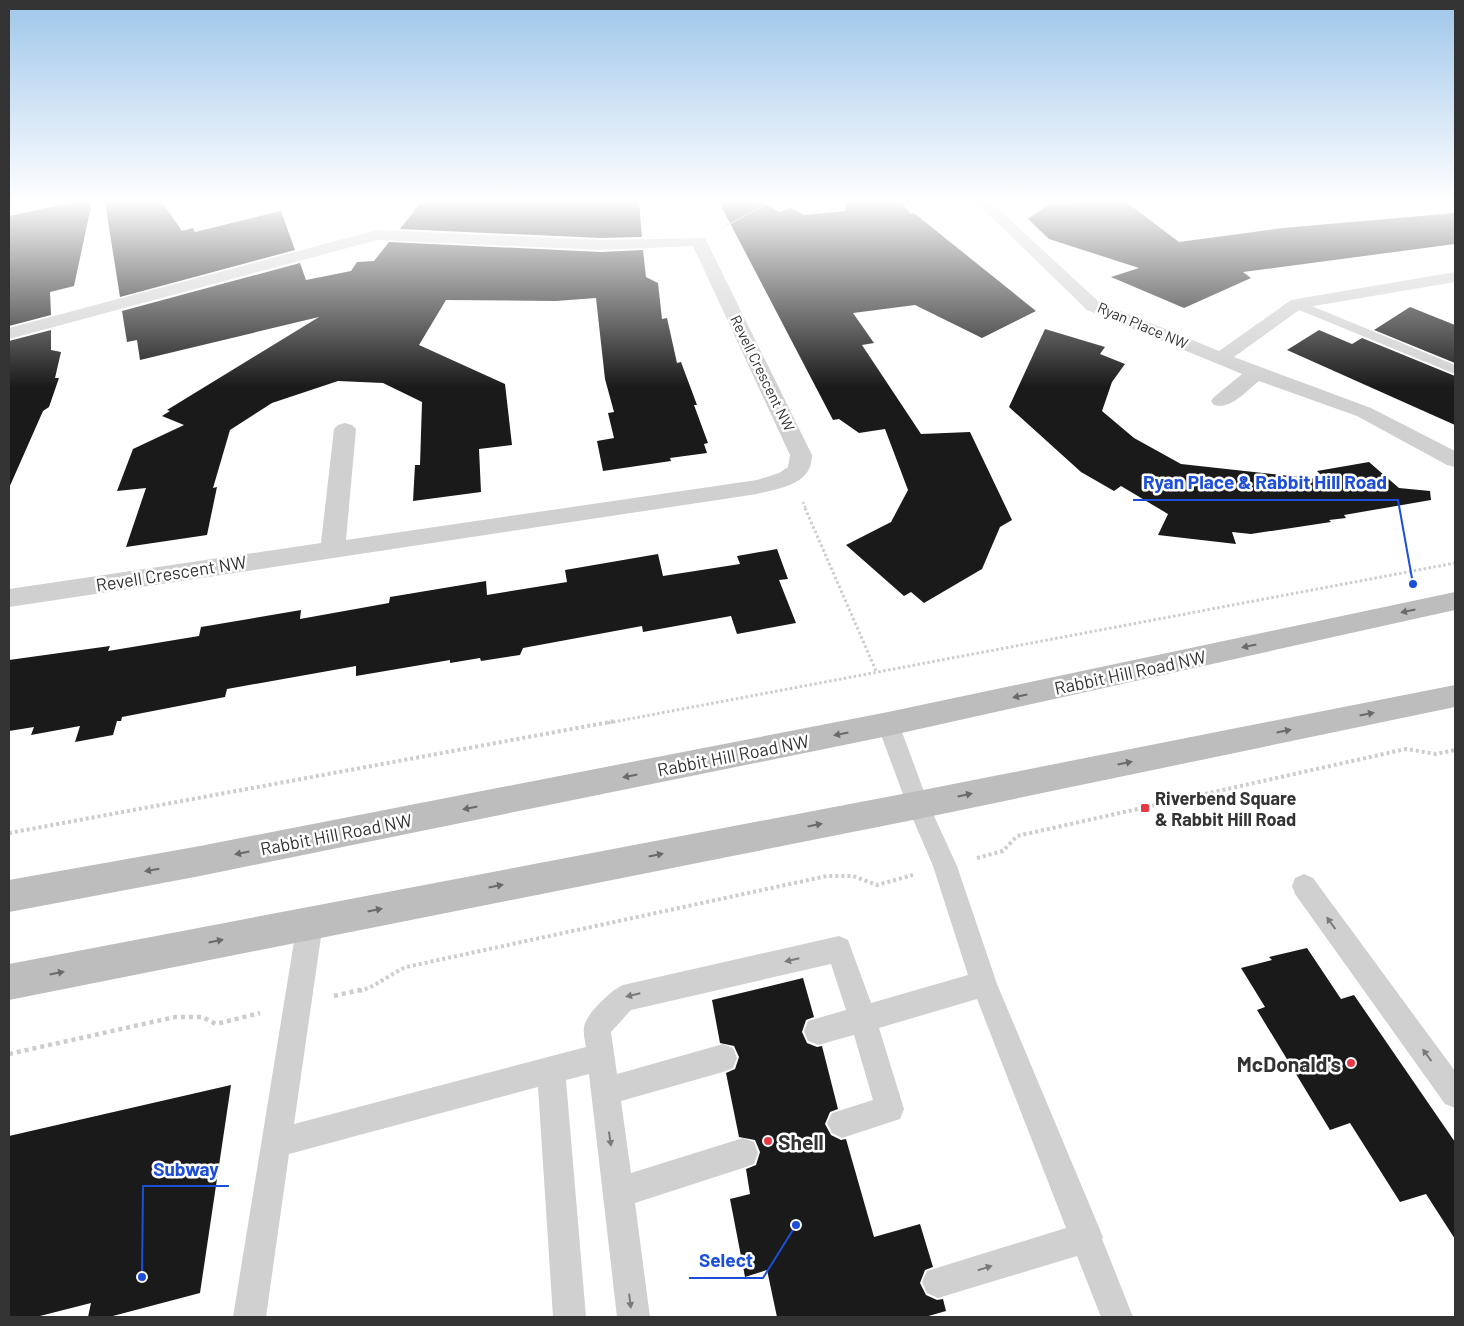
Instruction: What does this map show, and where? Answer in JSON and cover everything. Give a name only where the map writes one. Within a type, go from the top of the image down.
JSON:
[{"type":"main road","name":"Rabbit Hill Road NW","points":[[9,896],[200,862],[888,724],[1455,601]]},
{"type":"main road","points":[[9,982],[918,805],[1455,696]]},
{"type":"street","points":[[9,334],[267,264]]},
{"type":"street","name":"Revell Crescent NW","points":[[9,598],[333,548],[757,487],[791,476],[799,471],[803,464],[802,454],[710,264]]},
{"type":"street","name":"Ryan Place NW","points":[[1048,264],[1093,306],[1256,373],[1364,412],[1455,460]]},
{"type":"street","points":[[1221,358],[1297,304],[1455,277]]},
{"type":"street","points":[[1221,401],[1256,373]]},
{"type":"street","points":[[333,548],[346,429]]},
{"type":"lane","points":[[1297,304],[1455,370]]},
{"type":"lane","points":[[888,724],[918,805],[945,866],[984,984],[1087,1237],[1117,1317]]},
{"type":"lane","points":[[1304,886],[1455,1094]]},
{"type":"lane","points":[[249,1317],[310,923]]},
{"type":"lane","points":[[634,1317],[597,1028],[623,998],[839,949],[863,1019],[890,1109],[842,1123]]},
{"type":"lane","points":[[818,1031],[984,984]]},
{"type":"lane","points":[[276,1143],[551,1069],[600,1058]]},
{"type":"lane","points":[[604,1092],[723,1058]]},
{"type":"lane","points":[[551,1069],[570,1317]]},
{"type":"lane","points":[[617,1193],[743,1153]]},
{"type":"lane","points":[[938,1282],[1087,1237]]},
{"type":"path","points":[[791,476],[877,673]]},
{"type":"path","points":[[9,833],[877,673],[1455,563]]},
{"type":"path","points":[[9,1054],[175,1017],[202,1017],[216,1024],[297,1003],[371,988],[386,976],[406,967],[827,876],[846,873],[862,877],[877,885],[1003,851],[1017,836],[1406,749],[1436,754],[1455,750]]},
{"type":"building","points":[[9,264],[79,264],[74,286],[50,292],[51,315],[9,326]]},
{"type":"building","points":[[115,264],[243,264],[120,297]]},
{"type":"building","points":[[297,264],[300,264],[306,280],[351,271],[356,264],[645,264],[646,277],[658,283],[662,319],[667,318],[677,363],[681,362],[697,405],[694,405],[708,443],[704,444],[707,453],[670,458],[671,461],[603,471],[597,441],[614,438],[608,413],[614,412],[605,379],[596,298],[556,301],[446,300],[419,345],[505,384],[512,445],[479,449],[481,492],[413,501],[415,465],[420,465],[422,402],[383,383],[338,381],[272,403],[230,430],[213,488],[217,487],[207,535],[126,547],[146,488],[117,491],[133,449],[184,425],[162,416],[170,411],[167,410],[319,317],[140,360],[137,340],[127,342],[122,311]]},
{"type":"building","points":[[751,264],[977,264],[1036,311],[982,338],[915,305],[853,313],[874,343],[862,345],[921,434],[970,432],[1012,520],[1000,527],[982,569],[924,603],[911,592],[904,596],[846,545],[891,522],[908,490],[885,429],[859,433],[839,419],[833,420]]},
{"type":"building","points":[[1126,264],[1304,264],[1243,272],[1251,278],[1184,308],[1111,277],[1139,268]]},
{"type":"building","points":[[1410,307],[1455,325],[1455,363],[1374,330]]},
{"type":"building","points":[[1045,329],[1105,347],[1100,354],[1125,364],[1112,382],[1102,411],[1134,438],[1181,464],[1326,480],[1317,471],[1369,462],[1399,488],[1430,491],[1431,500],[1344,515],[1346,518],[1329,520],[1331,522],[1251,534],[1232,532],[1236,544],[1158,535],[1168,514],[1121,486],[1114,491],[1081,472],[1009,407]]},
{"type":"building","points":[[51,330],[51,350],[61,352],[55,378],[59,378],[49,407],[43,411],[9,488],[9,341]]},
{"type":"building","points":[[1319,330],[1352,344],[1362,338],[1455,376],[1455,425],[1287,350]]},
{"type":"building","points":[[777,549],[788,579],[779,580],[796,623],[737,634],[731,616],[643,632],[642,626],[523,648],[520,655],[481,661],[480,658],[450,663],[450,660],[356,676],[356,666],[227,689],[225,697],[122,717],[121,721],[117,721],[113,735],[75,742],[80,726],[31,735],[34,727],[9,731],[9,660],[110,646],[108,651],[199,636],[201,627],[301,610],[300,619],[389,603],[390,597],[486,581],[487,595],[567,582],[565,570],[658,554],[663,576],[740,564],[737,556]]},
{"type":"building","points":[[1307,948],[1341,999],[1354,995],[1455,1142],[1455,1239],[1426,1194],[1400,1202],[1350,1123],[1330,1130],[1257,1010],[1265,1007],[1241,968],[1272,960],[1269,957]]},
{"type":"building","points":[[803,978],[814,1017],[806,1020],[802,1032],[807,1043],[817,1047],[822,1046],[838,1109],[830,1112],[825,1124],[831,1135],[841,1140],[846,1139],[874,1237],[920,1224],[933,1267],[925,1270],[920,1283],[926,1295],[937,1300],[943,1299],[946,1311],[925,1317],[777,1317],[767,1270],[745,1277],[730,1199],[750,1194],[746,1169],[756,1165],[760,1152],[755,1140],[739,1137],[726,1073],[735,1069],[739,1057],[734,1046],[720,1043],[712,1000]]},
{"type":"building","points":[[231,1085],[200,1293],[109,1317],[88,1317],[91,1303],[36,1317],[9,1317],[9,1136]]},
{"type":"place","name":"Ryan Place & Rabbit Hill Road","points":[[1413,584]]},
{"type":"place","name":"Riverbend Square & Rabbit Hill Road","points":[[1145,808]]},
{"type":"place","name":"McDonald's","points":[[1351,1063]]},
{"type":"place","name":"Shell","points":[[768,1141]]},
{"type":"place","name":"Select","points":[[796,1225]]},
{"type":"place","name":"Subway","points":[[142,1277]]}]
